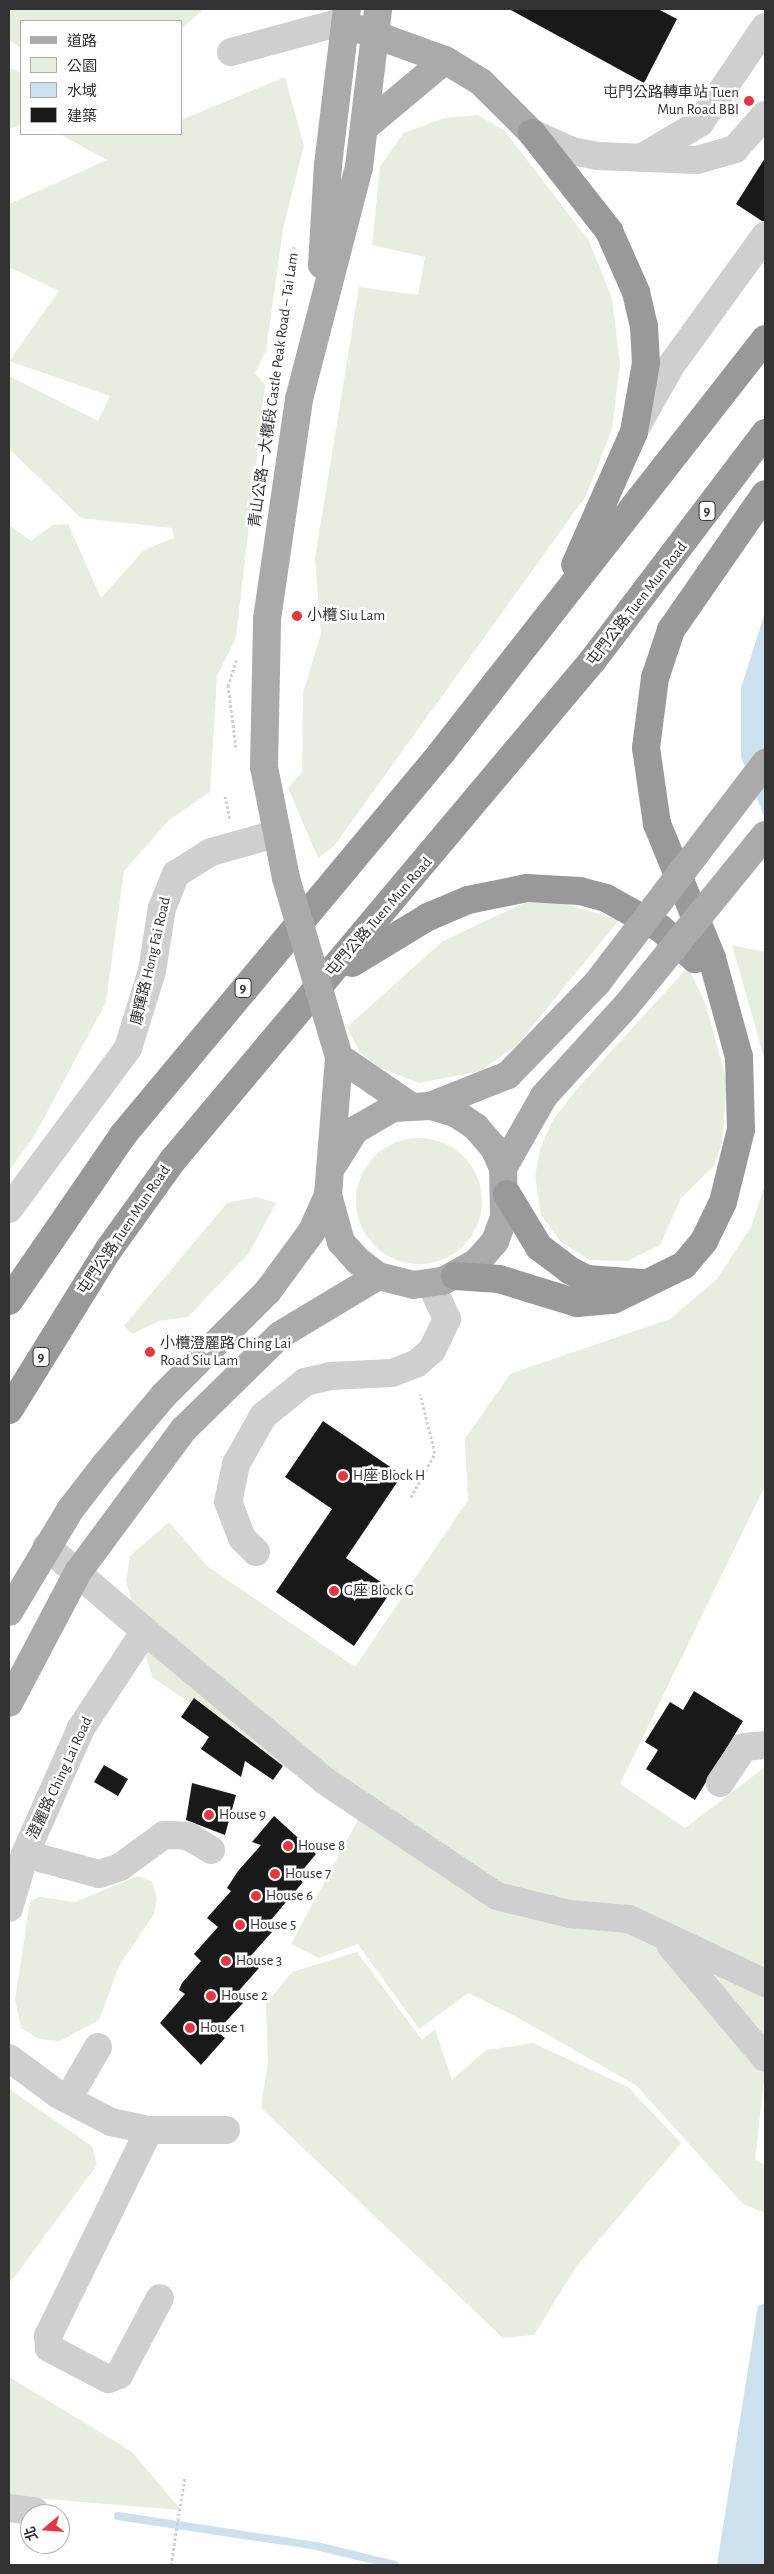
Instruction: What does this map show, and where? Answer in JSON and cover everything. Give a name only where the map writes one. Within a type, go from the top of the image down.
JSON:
[{"type":"highway","points":[[532,133],[609,232],[636,292],[646,363],[634,432],[555,606]]},
{"type":"highway","name":"9","points":[[9,1301],[123,1135],[442,752],[765,339]]},
{"type":"highway","name":"屯門公路 Tuen Mun Road","points":[[9,1410],[141,1202],[222,1096],[321,984],[630,616],[765,433]]},
{"type":"highway","points":[[443,1280],[499,1278],[594,1304],[654,1284],[694,1255],[714,1223],[732,1178],[743,1103],[734,1030],[712,958],[657,824],[646,748],[655,678],[671,630],[765,494]]},
{"type":"highway","points":[[321,984],[375,947],[468,900],[527,888],[580,891],[627,908],[678,941],[706,972],[734,1030]]},
{"type":"highway","points":[[505,1181],[540,1247],[569,1270],[609,1283],[654,1284]]},
{"type":"main road","name":"青山公路－大欖段 Castle Peak Road – Tai Lam","points":[[378,9],[365,127],[318,337],[299,399],[267,619],[263,741],[276,834],[286,878],[339,1057],[330,1182],[342,1242],[378,1276],[413,1285],[443,1280]]},
{"type":"main road","name":"青山公路－大欖段 Castle Peak Road – Tai Lam","points":[[318,337],[328,165],[346,15]]},
{"type":"main road","points":[[346,15],[374,38],[445,60],[481,82],[532,133]]},
{"type":"main road","points":[[365,127],[445,60]]},
{"type":"main road","name":"青山公路－大欖段 Castle Peak Road – Tai Lam","points":[[9,1612],[46,1546],[140,1422],[268,1291],[312,1231],[330,1182],[355,1130],[372,1117],[420,1106],[508,1075],[597,983],[765,763]]},
{"type":"main road","points":[[443,1280],[477,1262],[495,1241],[505,1181],[544,1096],[626,1006],[765,835]]},
{"type":"main road","points":[[339,1057],[420,1106],[456,1113],[476,1127],[505,1181]]},
{"type":"main road","points":[[9,1703],[78,1572],[150,1470],[250,1361],[280,1335],[378,1276]]},
{"type":"street","points":[[231,52],[346,15]]},
{"type":"street","points":[[641,158],[700,123],[765,27]]},
{"type":"street","points":[[532,133],[572,151],[641,158],[718,156],[744,141],[765,115]]},
{"type":"street","points":[[634,432],[670,367],[765,236]]},
{"type":"street","name":"康輝路 Hong Fai Road","points":[[9,1209],[128,1048],[152,971],[162,908],[176,874],[212,852],[276,834]]},
{"type":"street","points":[[256,1552],[242,1538],[228,1502],[236,1464],[263,1416],[305,1382],[330,1376],[392,1373],[416,1364],[432,1350],[447,1319],[443,1280]]},
{"type":"street","points":[[46,1546],[325,1781],[497,1896],[570,1914],[629,1919],[765,1983]]},
{"type":"street","name":"澄麗路 Ching Lai Road","points":[[9,1908],[25,1854],[81,1728],[145,1630]]},
{"type":"street","points":[[720,1784],[744,1747],[765,1744]]},
{"type":"street","points":[[25,1854],[99,1874],[120,1868],[164,1835],[188,1836],[211,1850]]},
{"type":"street","points":[[657,1932],[692,1966],[765,2058]]},
{"type":"street","points":[[68,2099],[98,2047]]},
{"type":"street","points":[[9,2058],[68,2099],[111,2122],[149,2130],[226,2130]]},
{"type":"street","points":[[149,2130],[48,2336],[49,2348],[108,2379],[119,2375],[160,2298]]},
{"type":"path","name":"青山公路－大欖段 Castle Peak Road – Tai Lam","points":[[270,397],[295,242]]},
{"type":"path","points":[[237,753],[228,686],[239,654]]},
{"type":"path","points":[[411,1497],[434,1453],[420,1394]]},
{"type":"path","points":[[171,2565],[185,2476]]},
{"type":"green space","points":[[9,9],[204,9],[182,28],[182,20],[20,20],[20,47],[9,40]]},
{"type":"green space","points":[[9,67],[20,72],[20,125],[9,129]]},
{"type":"green space","points":[[285,77],[304,146],[283,229],[266,351],[255,373],[265,385],[236,638],[217,676],[210,792],[169,820],[124,871],[106,1002],[36,1133],[9,1171],[9,525],[31,541],[53,525],[68,524],[101,598],[144,550],[174,538],[172,528],[81,518],[9,449],[9,376],[98,421],[110,396],[9,361],[59,291],[9,267],[9,204],[107,160],[62,135],[182,135],[182,120]]},
{"type":"green space","points":[[478,115],[505,131],[589,241],[612,298],[620,364],[612,429],[586,496],[334,846],[318,858],[288,788],[302,772],[303,693],[321,634],[315,558],[359,287],[418,295],[425,257],[372,245],[380,166],[404,133],[444,118]]},
{"type":"green space","points":[[558,902],[619,920],[517,1045],[480,1071],[419,1083],[378,1067],[359,1051],[347,1027],[443,941],[524,903]]},
{"type":"green space","points":[[732,945],[765,952],[765,1061]]},
{"type":"green space","points":[[688,967],[706,1005],[727,1082],[722,1142],[714,1166],[681,1198],[660,1245],[627,1261],[590,1260],[561,1242],[541,1215],[535,1176],[540,1149],[553,1120],[575,1091]]},
{"type":"green space","points":[[419,1138],[443,1143],[463,1157],[477,1177],[482,1201],[477,1225],[463,1245],[443,1259],[419,1264],[395,1259],[375,1245],[361,1225],[356,1201],[361,1177],[375,1157],[395,1143]]},
{"type":"green space","points":[[765,1185],[765,1486],[620,1784],[685,1828],[765,1767],[765,2072],[755,2160],[765,2165],[765,2213],[743,2204],[637,2086],[515,2016],[468,1993],[419,2029],[358,1944],[319,1958],[291,1944],[359,1818],[152,1677],[126,1581],[130,1556],[169,1522],[207,1566],[355,1667],[468,1500],[465,1439],[510,1374],[670,1319],[717,1279],[751,1227]]},
{"type":"green space","points":[[256,1197],[276,1203],[249,1253],[188,1317],[159,1321],[132,1334],[124,1326],[227,1203]]},
{"type":"green space","points":[[138,1876],[152,1882],[157,1898],[154,1914],[119,1966],[99,2020],[60,2041],[39,2039],[21,2028],[15,1999],[30,1901],[40,1897],[75,1902]]},
{"type":"green space","points":[[357,1952],[422,2040],[435,2029],[452,2080],[486,2050],[533,2043],[628,2087],[681,2143],[576,2267],[534,2335],[503,2338],[261,2108],[268,2061],[266,2004],[292,1972]]},
{"type":"green space","points":[[9,2089],[92,2146],[97,2165],[9,2284]]},
{"type":"green space","points":[[9,2377],[131,2451],[181,2510],[9,2496]]},
{"type":"water","points":[[765,612],[765,819],[741,757],[741,688]]},
{"type":"water","points":[[765,2303],[765,2565],[717,2565],[758,2306]]},
{"type":"building","points":[[509,9],[658,9],[677,19],[644,83]]},
{"type":"building","points":[[765,158],[765,221],[762,221],[736,204]]},
{"type":"building","points":[[323,1421],[402,1475],[346,1558],[392,1590],[354,1646],[276,1592],[332,1509],[285,1477]]},
{"type":"building","points":[[694,1691],[743,1721],[695,1800],[646,1769],[658,1750],[645,1742],[670,1702],[683,1710]]},
{"type":"building","points":[[194,1698],[283,1766],[273,1780],[245,1761],[241,1777],[201,1749],[209,1737],[181,1717]]},
{"type":"building","points":[[104,1765],[128,1779],[118,1796],[94,1782]]},
{"type":"building","name":"House 9","points":[[192,1783],[236,1795],[225,1835],[186,1820]]},
{"type":"building","points":[[274,1816],[316,1854],[297,1877],[303,1882],[265,1927],[272,1932],[248,1959],[259,1968],[235,1995],[243,2003],[217,2031],[225,2038],[201,2065],[160,2023],[185,1994],[179,1990],[182,1983],[201,1961],[194,1954],[218,1927],[207,1918],[231,1891],[227,1888],[238,1871],[261,1845],[252,1842]]},
{"type":"waterway","points":[[118,2516],[316,2546],[395,2565]]},
{"type":"place","name":"屯門公路轉車站 Tuen Mun Road BBI","points":[[749,101]]},
{"type":"place","name":"小欖 Siu Lam","points":[[297,616]]},
{"type":"place","name":"小欖澄麗路 Ching Lai Road Siu Lam","points":[[150,1352]]},
{"type":"place","name":"H座 Block H","points":[[343,1476]]},
{"type":"place","name":"G座 Block G","points":[[334,1591]]},
{"type":"place","name":"House 9","points":[[209,1815]]},
{"type":"place","name":"House 8","points":[[288,1846]]},
{"type":"place","name":"House 7","points":[[275,1874]]},
{"type":"place","name":"House 6","points":[[256,1896]]},
{"type":"place","name":"House 5","points":[[240,1925]]},
{"type":"place","name":"House 3","points":[[226,1961]]},
{"type":"place","name":"House 2","points":[[211,1996]]},
{"type":"place","name":"House 1","points":[[190,2028]]}]
